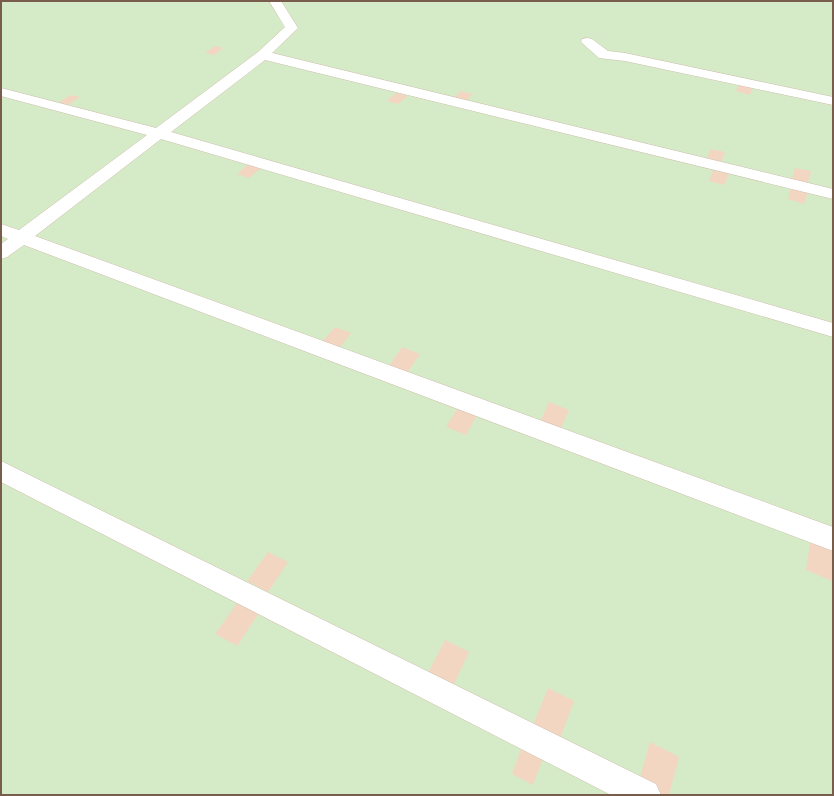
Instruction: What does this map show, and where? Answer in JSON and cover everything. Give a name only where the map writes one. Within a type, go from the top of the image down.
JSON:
[{"type":"lane","points":[[1,253],[264,55],[292,28],[276,1]]},
{"type":"lane","points":[[587,42],[604,55],[625,57],[833,101]]},
{"type":"lane","points":[[264,55],[833,194]]},
{"type":"lane","points":[[1,92],[160,134],[833,330]]},
{"type":"lane","points":[[1,230],[833,539]]},
{"type":"lane","points":[[1,471],[645,795]]},
{"type":"green space","points":[[1,1],[833,1],[833,795],[1,795]]},
{"type":"building","points":[[215,46],[223,48],[214,55],[205,53]]},
{"type":"building","points":[[740,83],[753,86],[750,95],[736,91]]},
{"type":"building","points":[[461,91],[473,94],[465,102],[452,99]]},
{"type":"building","points":[[396,93],[408,96],[398,104],[387,101]]},
{"type":"building","points":[[71,95],[80,97],[68,105],[59,102]]},
{"type":"building","points":[[711,149],[725,152],[721,163],[706,159]]},
{"type":"building","points":[[249,163],[262,167],[249,178],[237,174]]},
{"type":"building","points":[[795,168],[811,171],[808,183],[792,179]]},
{"type":"building","points":[[713,170],[729,174],[724,185],[709,181]]},
{"type":"building","points":[[791,187],[808,192],[804,204],[788,199]]},
{"type":"building","points":[[335,327],[351,333],[337,351],[320,344]]},
{"type":"building","points":[[402,347],[420,354],[407,373],[389,366]]},
{"type":"building","points":[[549,402],[569,410],[559,432],[539,424]]},
{"type":"building","points":[[459,406],[478,413],[466,435],[446,427]]},
{"type":"building","points":[[810,542],[833,550],[832,581],[806,570]]},
{"type":"building","points":[[268,552],[288,562],[268,592],[247,581]]},
{"type":"building","points":[[238,602],[259,613],[237,646],[215,634]]},
{"type":"building","points":[[445,640],[469,652],[452,688],[427,675]]},
{"type":"building","points":[[548,688],[574,701],[560,739],[533,725]]},
{"type":"building","points":[[650,742],[679,757],[669,795],[660,795],[638,784]]},
{"type":"building","points":[[523,744],[544,755],[533,785],[512,774]]}]
